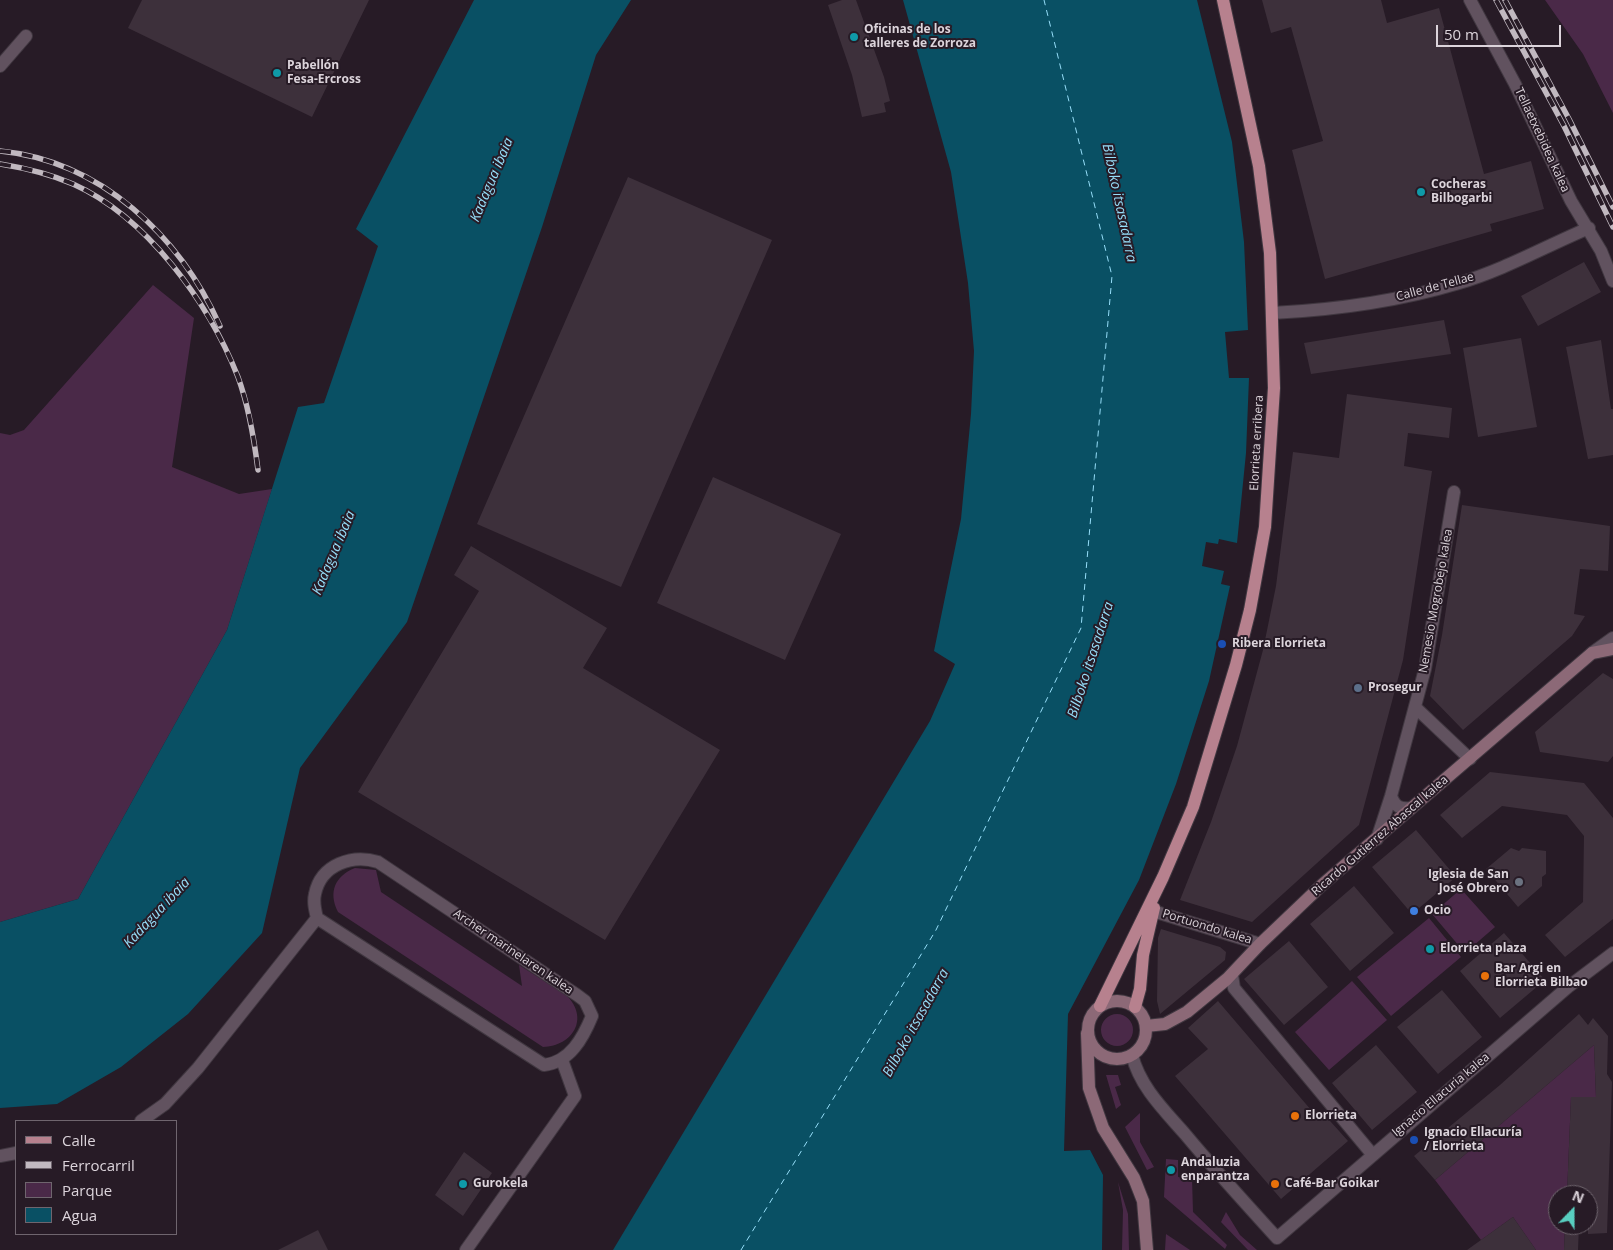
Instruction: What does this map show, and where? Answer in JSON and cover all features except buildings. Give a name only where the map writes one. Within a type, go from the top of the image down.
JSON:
[{"type":"main road","name":"Elorrieta erribera","points":[[1163,877],[1193,808],[1211,752],[1252,601],[1265,527],[1270,460],[1274,388],[1270,252],[1259,166],[1223,0]]},
{"type":"main road","points":[[1592,653],[1613,649]]},
{"type":"main road","name":"Ricardo Gutierrez Abascal kalea","points":[[1146,1026],[1165,1024],[1187,1012],[1232,975],[1260,944],[1323,884],[1592,653]]},
{"type":"main road","points":[[1135,1007],[1140,989],[1143,956],[1153,910],[1163,877]]},
{"type":"main road","points":[[1100,1006],[1163,877]]},
{"type":"main road","points":[[1087,1033],[1090,1042],[1104,1056],[1113,1059],[1132,1055],[1143,1043],[1146,1026],[1135,1007],[1118,1000],[1100,1006],[1092,1013],[1087,1033],[1089,1088],[1103,1128],[1134,1178],[1143,1201],[1147,1250]]},
{"type":"street","name":"Tellaetxebidea kalea","points":[[1470,0],[1515,84],[1570,201],[1589,228],[1613,281]]},
{"type":"street","points":[[0,66],[26,36]]},
{"type":"street","name":"Calle de Tellae","points":[[1272,313],[1355,305],[1407,296],[1461,282],[1589,228]]},
{"type":"street","name":"Nemesio Mogrobejo kalea","points":[[1377,839],[1391,796],[1428,651],[1454,492]]},
{"type":"street","name":"Ricardo Gutierrez Abascal kalea","points":[[1592,653],[1613,638]]},
{"type":"street","points":[[1415,707],[1470,759]]},
{"type":"street","points":[[1391,796],[1398,807],[1411,808]]},
{"type":"street","name":"Archer marinelaren kalea","points":[[317,918],[314,895],[317,886],[335,866],[349,859],[367,859],[378,862],[585,1001],[592,1016],[586,1030],[570,1053],[562,1060]]},
{"type":"street","name":"Portuondo kalea","points":[[1153,910],[1260,944]]},
{"type":"street","points":[[142,1120],[165,1104],[198,1068],[317,918],[535,1061],[544,1065],[562,1060],[575,1096],[466,1250]]},
{"type":"street","name":"Ignacio Ellacuria kalea","points":[[1278,1244],[1372,1154],[1568,987],[1613,953]]},
{"type":"street","points":[[1594,968],[1613,969]]},
{"type":"street","points":[[1232,975],[1234,988],[1372,1154]]},
{"type":"street","points":[[1132,1055],[1136,1068],[1150,1093],[1278,1244]]},
{"type":"street","points":[[0,1156],[15,1153]]},
{"type":"green space","points":[[1545,0],[1613,0],[1613,113],[1583,54]]},
{"type":"green space","points":[[153,285],[194,318],[172,467],[239,494],[272,489],[227,630],[78,899],[0,922],[0,433],[10,435],[24,430]]},
{"type":"green space","points":[[355,868],[376,870],[381,892],[522,986],[519,965],[566,995],[577,1013],[575,1029],[570,1036],[563,1042],[543,1047],[338,912],[334,898],[335,885],[342,875]]},
{"type":"green space","points":[[1461,889],[1495,927],[1465,953],[1432,914]]},
{"type":"green space","points":[[1429,918],[1461,957],[1391,1016],[1357,977]]},
{"type":"green space","points":[[1352,981],[1387,1020],[1329,1070],[1295,1032]]},
{"type":"green space","points":[[1117,1014],[1128,1019],[1133,1030],[1128,1041],[1117,1046],[1106,1041],[1101,1030],[1106,1019]]},
{"type":"green space","points":[[1594,1045],[1596,1097],[1571,1098],[1567,1185],[1548,1185],[1548,1235],[1565,1235],[1564,1250],[1536,1250],[1513,1217],[1481,1240],[1435,1180]]},
{"type":"green space","points":[[1106,1075],[1118,1075],[1121,1085],[1115,1087],[1121,1105],[1116,1109]]},
{"type":"green space","points":[[1140,1113],[1140,1142],[1154,1167],[1147,1170],[1125,1127]]},
{"type":"green space","points":[[1166,1159],[1178,1160],[1178,1177],[1192,1178],[1193,1212],[1227,1245],[1225,1249],[1164,1197]]},
{"type":"green space","points":[[1118,1182],[1128,1214],[1129,1250],[1122,1250],[1123,1210]]},
{"type":"green space","points":[[1226,1212],[1240,1235],[1257,1250],[1248,1250],[1221,1222]]},
{"type":"green space","points":[[1166,1234],[1190,1250],[1165,1250]]},
{"type":"water","name":"Kadagua ibaia","points":[[474,0],[631,0],[596,55],[542,227],[407,622],[300,768],[262,933],[188,1014],[121,1067],[57,1104],[0,1108],[0,922],[78,899],[227,630],[298,407],[324,403],[378,246],[356,229]]},
{"type":"water","name":"Bilboko itsasadarra","points":[[903,0],[1197,0],[1232,142],[1244,242],[1248,330],[1225,332],[1229,378],[1249,378],[1246,453],[1237,543],[1219,539],[1218,544],[1206,542],[1202,566],[1224,571],[1221,584],[1230,586],[1209,681],[1176,784],[1139,880],[1068,1014],[1064,1151],[1090,1150],[1103,1175],[1102,1250],[613,1250],[930,721],[955,664],[934,651],[961,519],[971,414],[974,351],[968,283],[951,172]]},
{"type":"ferry route","points":[[741,1250],[936,930],[1081,628],[1112,276],[1044,0]]},
{"type":"railway","points":[[1496,0],[1564,126],[1613,227]]},
{"type":"railway","points":[[1505,0],[1569,119],[1613,207]]},
{"type":"railway","points":[[0,151],[37,158],[71,170],[103,187],[133,208],[183,262],[203,293],[220,326]]},
{"type":"railway","points":[[0,164],[28,169],[55,177],[73,184],[100,199],[126,218],[150,240],[172,265],[193,292],[210,320],[226,349],[238,377],[251,423],[258,470]]},
{"type":"place","name":"Oficinas de los talleres de Zorroza","points":[[854,37]]},
{"type":"place","name":"Pabellón Fesa-Ercross","points":[[277,73]]},
{"type":"place","name":"Cocheras Bilbogarbi","points":[[1421,192]]},
{"type":"place","name":"Ribera Elorrieta","points":[[1222,644]]},
{"type":"place","name":"Prosegur","points":[[1358,688]]},
{"type":"place","name":"Iglesia de San José Obrero","points":[[1519,882]]},
{"type":"place","name":"Ocio","points":[[1414,911]]},
{"type":"place","name":"Elorrieta plaza","points":[[1430,949]]},
{"type":"place","name":"Bar Argi en Elorrieta Bilbao","points":[[1485,976]]},
{"type":"place","name":"Elorrieta","points":[[1295,1116]]},
{"type":"place","name":"Ignacio Ellacuría / Elorrieta","points":[[1414,1140]]},
{"type":"place","name":"Andaluzia enparantza","points":[[1171,1170]]},
{"type":"place","name":"Gurokela","points":[[463,1184]]},
{"type":"place","name":"Café-Bar Goikar","points":[[1275,1184]]}]
